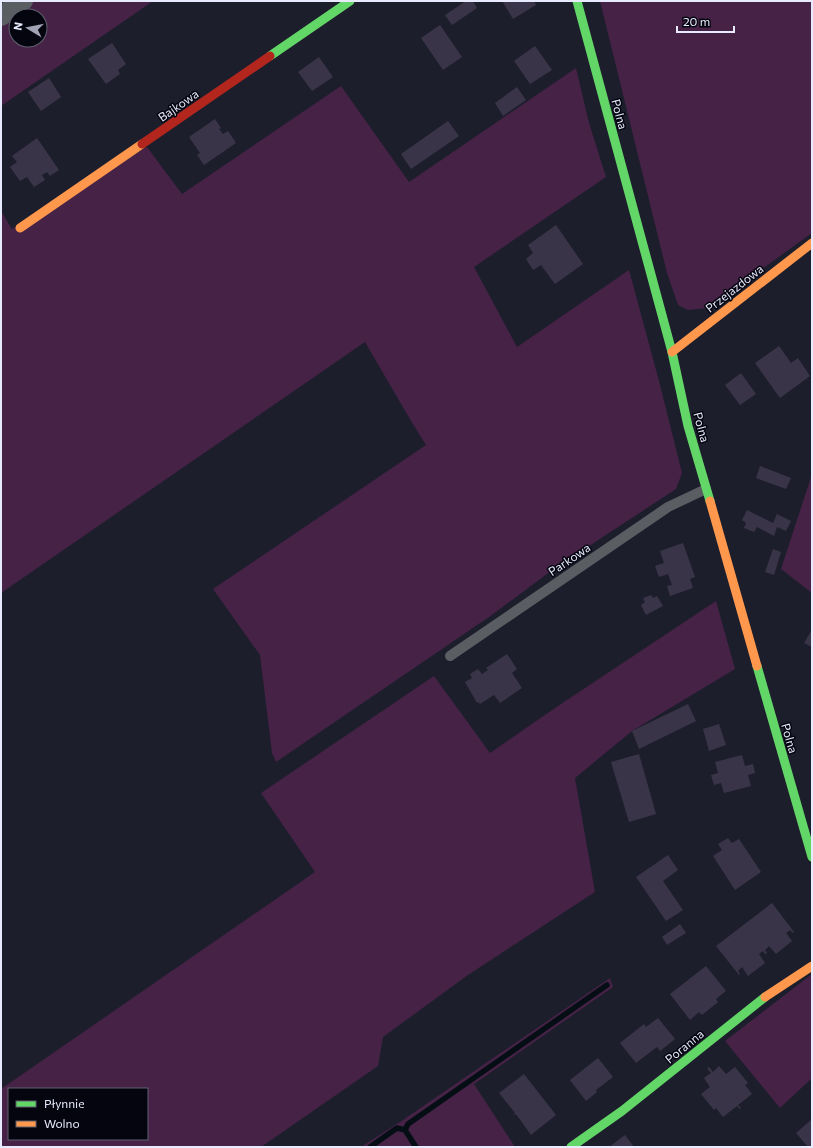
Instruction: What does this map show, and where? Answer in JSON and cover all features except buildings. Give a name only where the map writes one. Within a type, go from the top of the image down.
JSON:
[{"type":"street","points":[[1,16],[23,1]]},
{"type":"street","name":"Bajkowa","points":[[20,228],[350,1]]},
{"type":"street","name":"Polna","points":[[578,1],[672,352],[688,426],[812,857]]},
{"type":"street","name":"Przejazdowa","points":[[672,352],[812,243]]},
{"type":"street","name":"Poranna","points":[[571,1147],[622,1111],[758,1002],[812,966]]},
{"type":"lane","name":"Parkowa","points":[[450,656],[668,507],[706,489]]},
{"type":"shaded area","points":[[33,1],[153,1],[1,106],[1,23],[8,18],[8,48],[48,48],[48,8],[23,8]]},
{"type":"shaded area","points":[[600,1],[812,1],[812,233],[708,308],[688,310],[678,305],[667,273]]},
{"type":"shaded area","points":[[576,68],[589,123],[606,177],[474,267],[517,347],[629,270],[682,473],[676,489],[551,571],[489,617],[276,762],[272,753],[260,655],[213,589],[426,445],[365,342],[1,593],[1,211],[12,229],[147,147],[182,194],[341,86],[409,182]]},
{"type":"shaded area","points":[[812,474],[812,593],[781,569]]},
{"type":"shaded area","points":[[716,601],[735,669],[632,731],[575,778],[595,892],[468,975],[383,1037],[378,1066],[261,1147],[1,1147],[1,1089],[315,872],[261,793],[434,676],[490,753]]},
{"type":"shaded area","points":[[812,974],[812,1078],[780,1108],[725,1041]]},
{"type":"shaded area","points":[[610,978],[613,987],[474,1084],[515,1147],[361,1147],[403,1120]]},
{"type":"waterway","points":[[405,1130],[408,1124],[607,985]]},
{"type":"waterway","points":[[370,1147],[397,1128],[405,1130],[416,1147]]},
{"type":"traffic: fast","points":[[270,56],[350,1]]},
{"type":"traffic: fast","points":[[577,1],[672,352],[688,426],[710,501]]},
{"type":"traffic: fast","points":[[757,666],[812,857]]},
{"type":"traffic: fast","points":[[571,1147],[622,1111],[765,997]]},
{"type":"traffic: slow","points":[[20,228],[142,144]]},
{"type":"traffic: slow","points":[[672,352],[812,243]]},
{"type":"traffic: slow","points":[[710,501],[757,666]]},
{"type":"traffic: slow","points":[[765,997],[812,966]]},
{"type":"traffic: jam","points":[[142,144],[270,56]]}]
